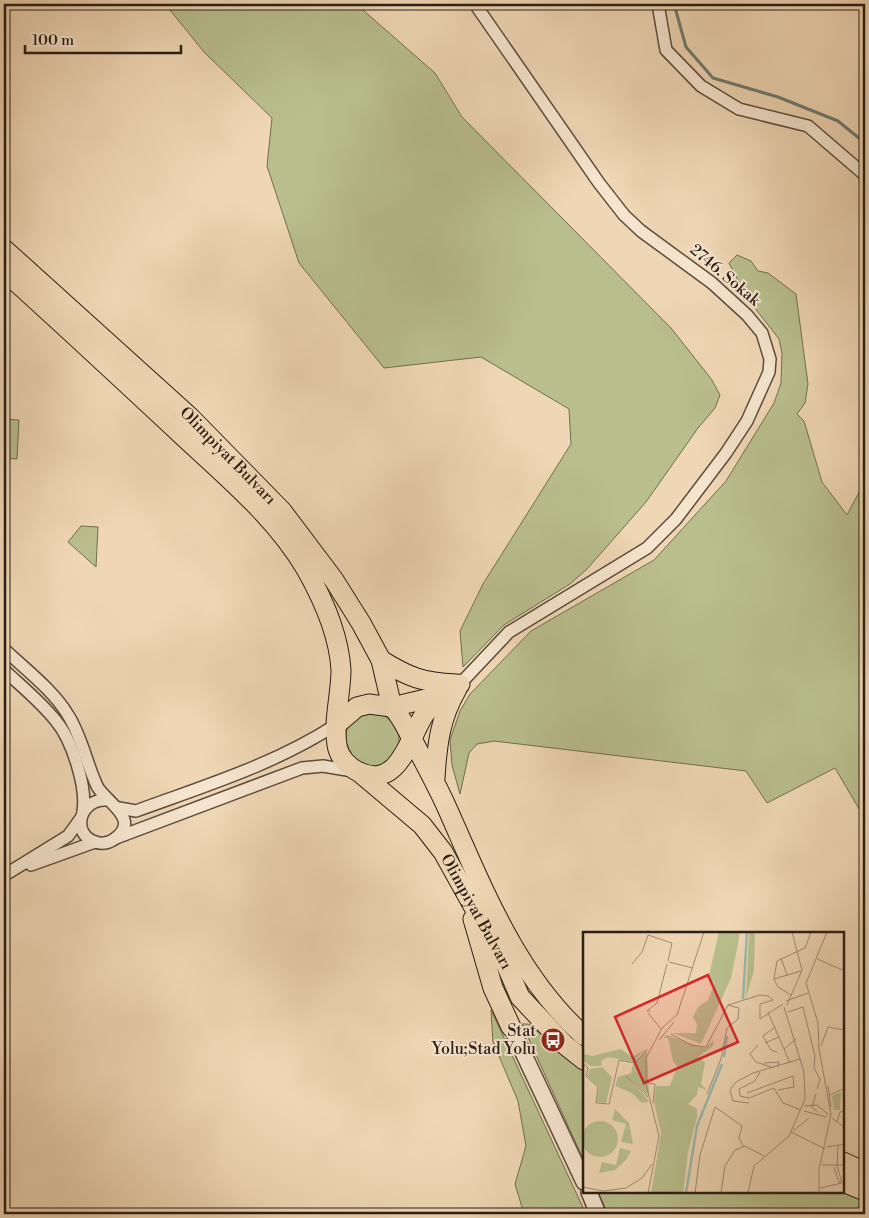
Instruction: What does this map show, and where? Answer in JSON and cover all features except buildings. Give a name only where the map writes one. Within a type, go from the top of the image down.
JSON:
[{"type":"main road","name":"Olimpiyat Bulvarı","points":[[4,249],[190,418],[282,511],[334,580],[381,660],[392,707]]},
{"type":"main road","name":"Olimpiyat Bulvarı","points":[[4,271],[233,482],[280,534],[305,568],[324,605],[335,635],[341,669],[338,724]]},
{"type":"main road","points":[[381,660],[406,675],[428,682],[460,684]]},
{"type":"main road","points":[[460,684],[433,704],[411,737],[408,752],[390,770],[379,775],[358,771],[343,760],[337,744],[338,724],[357,707],[369,704],[392,707],[430,698],[460,684]]},
{"type":"main road","points":[[435,780],[436,749],[443,717],[460,684]]},
{"type":"main road","points":[[392,707],[401,716],[411,737]]},
{"type":"main road","name":"Olimpiyat Bulvarı","points":[[411,737],[435,780],[478,877],[526,970],[542,993],[583,1035]]},
{"type":"main road","name":"Olimpiyat Bulvarı","points":[[358,771],[422,825],[443,852],[507,967],[520,997],[565,1045],[583,1059]]},
{"type":"main road","points":[[466,893],[483,959],[511,1027]]},
{"type":"main road","points":[[508,938],[507,967],[511,1027]]},
{"type":"main road","points":[[511,1027],[514,1016],[522,1009],[532,1010]]},
{"type":"main road","points":[[844,1162],[865,1172]]},
{"type":"main road","points":[[844,1182],[865,1191]]},
{"type":"street","name":"2746. Sokak","points":[[460,684],[509,632],[647,548],[676,519],[726,453],[747,421],[769,372],[770,359],[762,333],[748,315],[712,283],[641,231],[620,209],[593,175],[475,4]]},
{"type":"street","points":[[658,4],[666,50],[701,86],[739,109],[808,126],[865,175]]},
{"type":"street","points":[[4,649],[68,714],[83,745],[97,786],[107,800],[119,808],[136,811],[254,767],[307,744],[338,724]]},
{"type":"street","points":[[4,670],[57,722],[73,754],[83,785],[82,815],[84,832],[95,842]]},
{"type":"street","points":[[107,800],[93,802],[68,836],[8,873],[95,842],[110,842],[116,838],[302,768],[323,766],[358,771]]},
{"type":"street","points":[[116,838],[123,827],[124,820],[119,808]]},
{"type":"street","points":[[511,1027],[583,1180]]},
{"type":"street","points":[[588,1193],[598,1214]]},
{"type":"green space","points":[[165,4],[356,4],[435,73],[462,117],[671,328],[712,380],[720,395],[715,408],[698,428],[646,502],[587,569],[570,584],[504,625],[463,667],[460,631],[483,584],[571,444],[569,409],[481,357],[384,368],[299,263],[267,166],[272,118],[204,52]]},
{"type":"green space","points":[[737,255],[751,261],[758,271],[768,273],[796,294],[808,384],[805,403],[797,414],[804,421],[822,482],[847,515],[865,481],[865,819],[835,768],[767,803],[746,771],[494,741],[477,744],[469,753],[460,794],[452,765],[450,740],[460,711],[470,694],[531,631],[654,560],[726,481],[774,403],[781,383],[782,353],[779,339],[747,298],[729,263]]},
{"type":"green space","points":[[4,419],[19,420],[17,459],[4,458]]},
{"type":"green space","points":[[81,526],[98,527],[96,567],[68,542]]},
{"type":"green space","points":[[372,713],[382,715],[391,721],[397,730],[399,740],[397,750],[391,759],[382,765],[372,767],[362,765],[353,759],[347,750],[345,740],[347,730],[353,721],[362,715]]},
{"type":"green space","points":[[491,1010],[586,1214],[524,1214],[515,1184],[526,1146],[518,1101],[493,1042]]},
{"type":"green space","points":[[522,1024],[529,1024],[583,1070],[583,1159]]},
{"type":"green space","points":[[844,1192],[865,1198],[865,1214],[608,1214],[598,1193]]},
{"type":"waterway","points":[[674,4],[686,47],[713,78],[778,97],[838,121],[865,143]]},
{"type":"place","name":"Stat Yolu;Stad Yolu","points":[[553,1040]]}]
